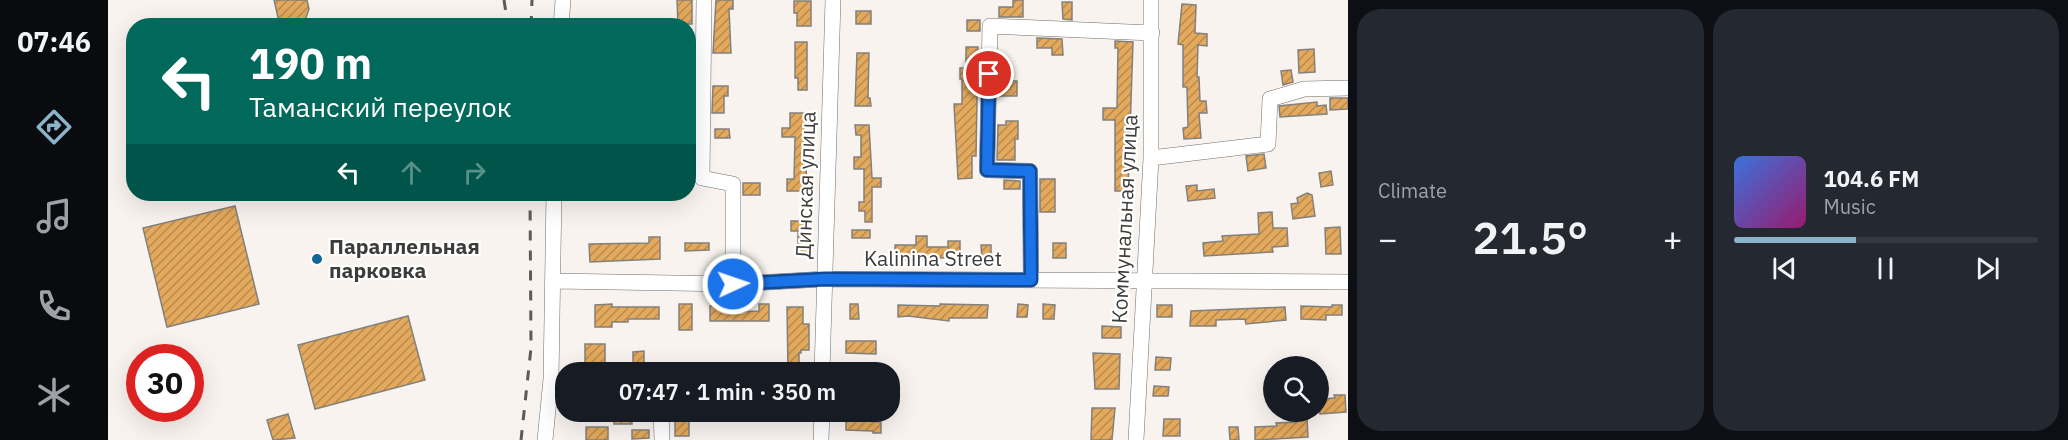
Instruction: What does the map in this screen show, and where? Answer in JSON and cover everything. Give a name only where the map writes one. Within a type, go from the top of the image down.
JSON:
[{"type":"street","points":[[562,18],[563,0]]},
{"type":"street","points":[[704,0],[702,178],[733,184],[733,284]]},
{"type":"street","name":"Динская улица","points":[[822,362],[832,0]]},
{"type":"street","name":"Коммунальная улица","points":[[1136,440],[1151,158],[1151,0]]},
{"type":"street","points":[[1031,280],[1030,171],[987,170],[990,26],[1152,33]]},
{"type":"street","points":[[1151,158],[1268,144],[1270,99],[1304,89],[1348,88]]},
{"type":"street","points":[[554,201],[557,362]]},
{"type":"street","name":"Kalinina Street","points":[[554,281],[733,284],[825,279],[1348,282]]},
{"type":"street","points":[[545,440],[555,394]]},
{"type":"street","points":[[661,422],[662,440]]},
{"type":"street","points":[[821,440],[822,422]]},
{"type":"building","points":[[274,0],[307,0],[309,9],[306,18],[278,18]]},
{"type":"building","points":[[677,0],[692,0],[692,18],[678,18]]},
{"type":"building","points":[[716,0],[733,0],[733,9],[729,9],[731,53],[713,53]]},
{"type":"building","points":[[1013,0],[1023,0],[1023,17],[999,17],[999,7],[1013,7]]},
{"type":"building","points":[[794,1],[811,1],[811,26],[797,26]]},
{"type":"building","points":[[1062,2],[1072,2],[1072,20],[1063,19]]},
{"type":"building","points":[[1182,4],[1196,5],[1195,33],[1207,34],[1207,46],[1198,45],[1197,77],[1199,77],[1200,101],[1206,101],[1207,113],[1199,113],[1201,138],[1184,139],[1183,128],[1188,127],[1187,87],[1183,87],[1183,45],[1178,44]]},
{"type":"building","points":[[856,11],[871,11],[871,24],[856,24]]},
{"type":"building","points":[[967,20],[980,20],[980,31],[967,31]]},
{"type":"building","points":[[1037,38],[1062,39],[1063,55],[1052,55],[1052,48],[1037,48]]},
{"type":"building","points":[[1115,41],[1133,42],[1128,191],[1115,191],[1115,120],[1103,120],[1103,108],[1117,108],[1118,48],[1115,48]]},
{"type":"building","points":[[795,42],[807,42],[807,90],[798,90],[798,78],[795,78]]},
{"type":"building","points":[[966,47],[978,47],[976,156],[972,156],[972,178],[958,179],[954,104],[962,104],[960,68],[966,68]]},
{"type":"building","points":[[1314,49],[1315,72],[1299,73],[1298,50]]},
{"type":"building","points":[[857,53],[869,53],[868,98],[870,98],[871,106],[855,106]]},
{"type":"building","points":[[1291,70],[1293,82],[1283,85],[1281,71]]},
{"type":"building","points":[[999,81],[1017,81],[1017,96],[999,96]]},
{"type":"building","points":[[713,86],[728,86],[728,96],[724,96],[724,113],[712,113]]},
{"type":"building","points":[[1330,98],[1348,98],[1348,109],[1330,110]]},
{"type":"building","points":[[1317,102],[1317,106],[1326,105],[1327,114],[1280,117],[1279,106]]},
{"type":"building","points":[[790,113],[810,113],[810,124],[804,124],[804,141],[810,141],[810,167],[806,167],[807,191],[787,191],[787,179],[794,179],[795,137],[782,137],[782,128],[790,128]]},
{"type":"building","points":[[1006,121],[1018,121],[1015,160],[997,160],[998,125],[1006,125]]},
{"type":"building","points":[[855,125],[869,125],[872,178],[881,178],[881,187],[872,187],[872,222],[865,222],[865,211],[859,211],[859,202],[864,202],[864,169],[854,169],[854,157],[861,157],[861,135],[856,135]]},
{"type":"building","points":[[715,129],[729,129],[730,138],[715,138]]},
{"type":"building","points":[[1264,154],[1266,168],[1248,171],[1246,156]]},
{"type":"building","points":[[1331,171],[1333,185],[1321,187],[1319,173]]},
{"type":"building","points":[[1040,179],[1055,179],[1055,212],[1040,212]]},
{"type":"building","points":[[1004,180],[1020,181],[1020,189],[1004,189]]},
{"type":"building","points":[[743,183],[760,183],[760,195],[743,195]]},
{"type":"building","points":[[1197,185],[1197,191],[1214,189],[1215,198],[1188,201],[1186,186]]},
{"type":"building","points":[[1307,193],[1312,195],[1315,216],[1293,219],[1291,204],[1298,203],[1297,198]]},
{"type":"building","points":[[235,206],[259,304],[167,327],[143,228]]},
{"type":"building","points":[[1272,212],[1273,228],[1287,228],[1288,246],[1272,247],[1273,252],[1204,256],[1203,243],[1223,241],[1222,236],[1259,234],[1258,213]]},
{"type":"building","points":[[791,221],[807,221],[808,243],[812,243],[812,256],[798,256],[798,231],[791,231]]},
{"type":"building","points":[[1340,227],[1341,254],[1326,254],[1325,228]]},
{"type":"building","points":[[852,230],[870,230],[870,238],[852,238]]},
{"type":"building","points":[[916,236],[927,236],[927,247],[948,247],[948,241],[960,241],[960,257],[895,260],[895,245],[916,245]]},
{"type":"building","points":[[649,237],[660,237],[660,259],[590,262],[589,244],[649,243]]},
{"type":"building","points":[[685,243],[709,243],[709,250],[685,251]]},
{"type":"building","points":[[1053,243],[1066,243],[1066,258],[1053,258]]},
{"type":"building","points":[[981,245],[991,245],[991,259],[982,259]]},
{"type":"building","points":[[612,304],[612,307],[659,307],[659,319],[628,319],[628,322],[612,322],[612,327],[595,327],[595,305]]},
{"type":"building","points":[[679,304],[692,304],[692,330],[679,330]]},
{"type":"building","points":[[759,304],[769,304],[769,321],[710,321],[710,306],[738,306],[738,312],[759,311]]},
{"type":"building","points":[[850,304],[858,304],[859,319],[850,319]]},
{"type":"building","points":[[940,304],[988,305],[987,318],[949,318],[949,321],[898,317],[898,305],[940,306]]},
{"type":"building","points":[[1018,304],[1028,305],[1027,317],[1017,317]]},
{"type":"building","points":[[1043,304],[1055,305],[1054,319],[1043,319]]},
{"type":"building","points":[[1157,305],[1172,305],[1172,317],[1157,317]]},
{"type":"building","points":[[1332,305],[1342,305],[1342,315],[1326,315],[1326,320],[1301,319],[1301,306],[1332,307]]},
{"type":"building","points":[[787,307],[803,307],[803,324],[809,324],[809,350],[801,350],[799,362],[788,362]]},
{"type":"building","points":[[1285,307],[1286,320],[1246,324],[1245,319],[1216,320],[1216,326],[1190,326],[1191,311]]},
{"type":"building","points":[[408,316],[425,380],[315,409],[298,345]]},
{"type":"building","points":[[1102,326],[1121,327],[1121,338],[1102,338]]},
{"type":"building","points":[[846,341],[876,341],[876,354],[846,353]]},
{"type":"building","points":[[585,344],[605,344],[605,362],[585,362]]},
{"type":"building","points":[[644,351],[644,362],[633,362],[633,352]]},
{"type":"building","points":[[1093,353],[1120,354],[1119,389],[1095,389]]},
{"type":"building","points":[[1156,357],[1171,358],[1170,370],[1155,370]]},
{"type":"building","points":[[1154,386],[1169,387],[1168,396],[1153,396]]},
{"type":"building","points":[[1334,395],[1345,395],[1346,412],[1329,413],[1329,398],[1335,398]]},
{"type":"building","points":[[1092,408],[1115,408],[1112,440],[1091,440]]},
{"type":"building","points":[[288,414],[295,438],[273,440],[267,420]]},
{"type":"building","points":[[1164,419],[1180,419],[1180,436],[1163,436]]},
{"type":"building","points":[[614,422],[632,422],[632,424],[614,424]]},
{"type":"building","points":[[675,422],[689,422],[689,436],[675,436]]},
{"type":"building","points":[[846,422],[881,422],[881,433],[846,430]]},
{"type":"building","points":[[1307,422],[1308,437],[1255,440],[1255,427],[1277,426],[1276,423]]},
{"type":"building","points":[[586,427],[608,427],[608,440],[586,440]]},
{"type":"building","points":[[1229,427],[1238,427],[1239,440],[1230,440]]},
{"type":"building","points":[[632,430],[649,430],[649,438],[632,439]]},
{"type":"railway","points":[[504,0],[507,18]]},
{"type":"railway","points":[[531,18],[532,0]]},
{"type":"railway","points":[[521,440],[531,348],[530,201]]},
{"type":"place","name":"Параллельная парковка","points":[[317,259]]},
{"type":"route","points":[[733,284],[825,279],[1031,280],[1030,171],[987,170],[989,74]]}]
